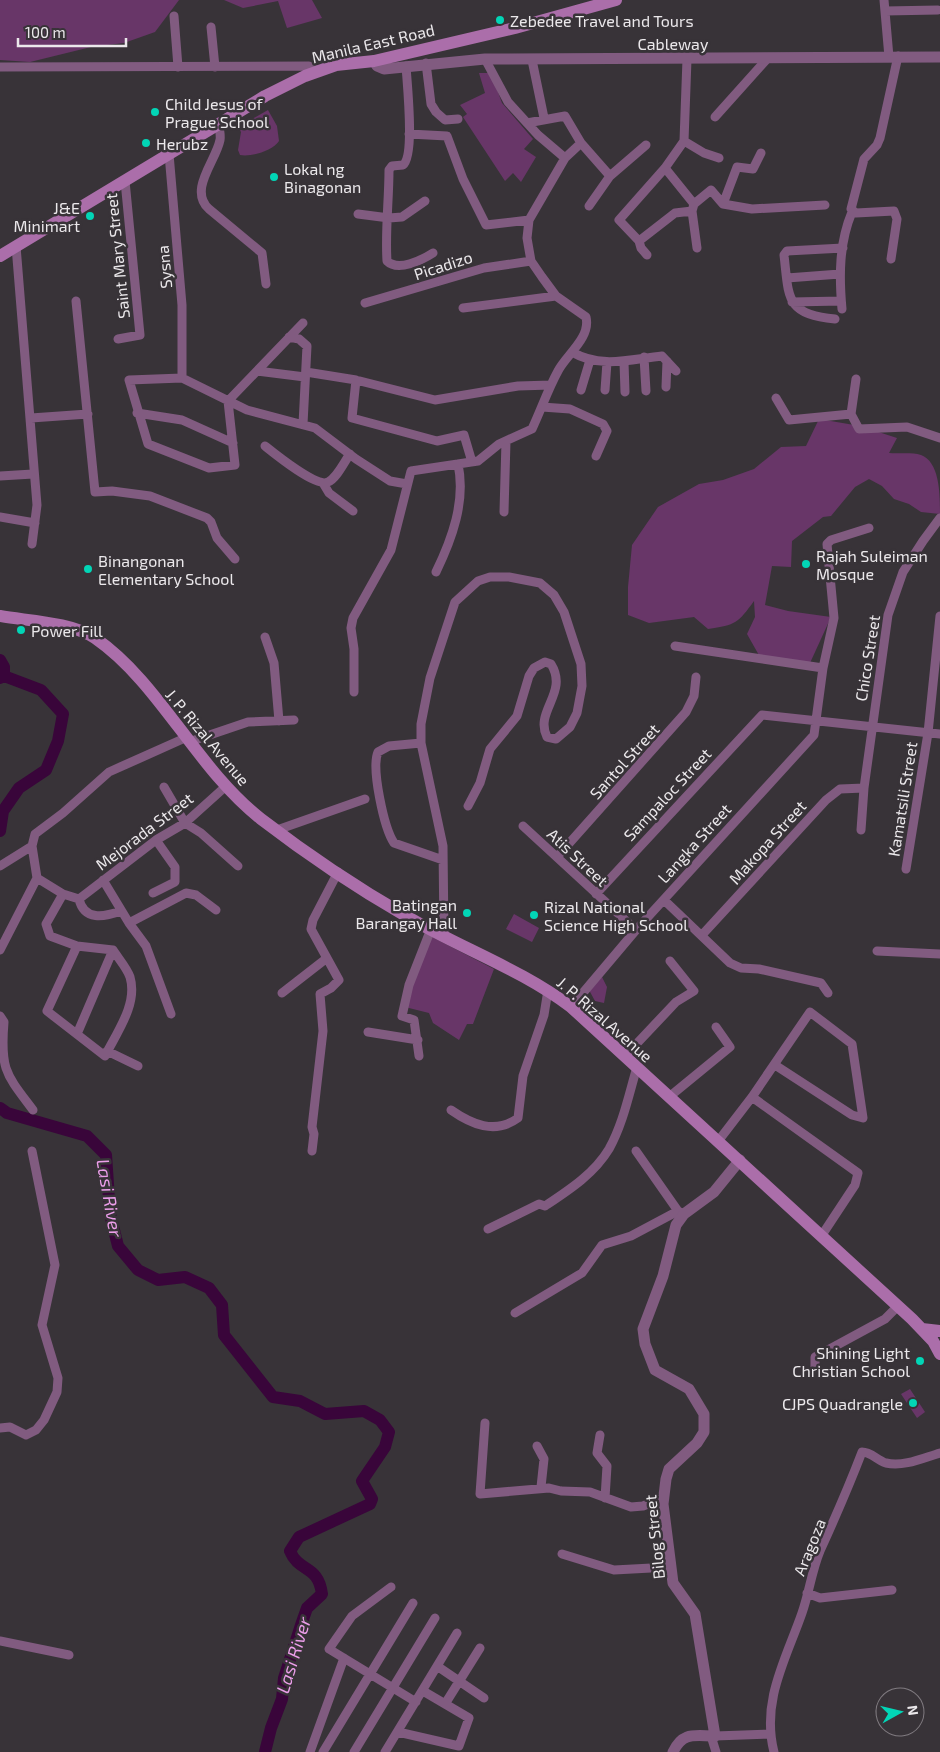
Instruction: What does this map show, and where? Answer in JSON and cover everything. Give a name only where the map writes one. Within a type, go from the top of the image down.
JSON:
[{"type":"main road","name":"Manila East Road","points":[[0,256],[265,96],[318,71],[336,66],[374,61],[405,60],[437,44],[543,21],[616,0]]},
{"type":"main road","name":"J. P. Rizal Avenue","points":[[0,616],[73,628],[94,637],[123,662],[225,787],[277,830],[406,916],[548,990],[571,1007],[719,1140],[898,1306],[922,1329],[940,1354]]},
{"type":"main road","points":[[922,1329],[940,1331]]},
{"type":"street","points":[[792,302],[842,306],[840,274],[847,225],[852,212],[851,209],[864,159],[877,145],[880,138],[893,56],[884,0]]},
{"type":"street","points":[[913,0],[913,11]]},
{"type":"street","points":[[885,11],[938,10]]},
{"type":"street","points":[[174,16],[178,67]]},
{"type":"street","points":[[211,27],[215,67]]},
{"type":"street","name":"Cableway","points":[[405,60],[426,64],[485,59],[940,57]]},
{"type":"street","points":[[485,59],[508,102],[526,123],[565,158]]},
{"type":"street","points":[[647,254],[641,248],[639,241],[618,220],[666,168],[684,141],[687,59]]},
{"type":"street","points":[[715,117],[767,59]]},
{"type":"street","points":[[405,60],[409,134],[406,163],[392,166],[389,170],[389,218],[386,242],[389,264],[412,263],[433,253]]},
{"type":"street","points":[[532,60],[544,118]]},
{"type":"street","points":[[426,64],[433,109],[445,120],[458,120]]},
{"type":"street","points":[[0,67],[309,66],[318,71]]},
{"type":"street","points":[[526,123],[544,118],[565,116],[581,143],[610,176]]},
{"type":"street","points":[[219,124],[220,139],[203,182],[203,201],[209,209],[262,253],[266,284]]},
{"type":"street","points":[[409,134],[447,136],[463,179],[486,225],[529,220]]},
{"type":"street","points":[[684,141],[704,153],[719,158]]},
{"type":"street","points":[[354,692],[354,649],[351,628],[353,618],[391,550],[411,471],[478,461],[498,444],[532,429],[558,370],[583,335],[587,322],[586,317],[556,296],[531,261],[526,238],[529,220],[565,158],[581,143]]},
{"type":"street","points":[[589,206],[610,176],[646,145]]},
{"type":"street","points":[[723,204],[737,167],[753,169],[762,153]]},
{"type":"street","name":"Sysna","points":[[169,154],[182,305],[182,378]]},
{"type":"street","points":[[666,168],[693,207],[696,248]]},
{"type":"street","name":"Saint Mary Street","points":[[118,338],[140,335],[125,181]]},
{"type":"street","points":[[639,241],[675,213],[693,207],[711,190],[723,204],[752,208],[825,205]]},
{"type":"street","points":[[358,214],[389,218],[402,217],[425,201]]},
{"type":"street","points":[[852,212],[894,211],[897,219],[892,259]]},
{"type":"street","points":[[16,246],[37,505],[32,544]]},
{"type":"street","points":[[835,319],[816,317],[802,311],[792,302],[789,296],[784,254],[787,251],[843,248]]},
{"type":"street","name":"Picadizo","points":[[365,304],[484,268],[531,261]]},
{"type":"street","points":[[787,278],[840,274]]},
{"type":"street","points":[[463,308],[556,296]]},
{"type":"street","points":[[76,301],[96,492],[112,491],[150,496],[207,518],[211,522],[217,538],[234,558]]},
{"type":"street","points":[[228,401],[302,323]]},
{"type":"street","points":[[289,337],[299,339],[306,346],[303,424]]},
{"type":"street","points":[[572,352],[590,360],[606,362],[624,362],[662,356],[676,371]]},
{"type":"street","points":[[644,358],[646,390]]},
{"type":"street","points":[[580,390],[590,360]]},
{"type":"street","points":[[666,387],[667,361]]},
{"type":"street","points":[[605,390],[606,362]]},
{"type":"street","points":[[624,362],[625,392]]},
{"type":"street","points":[[257,371],[356,380],[436,400],[518,386],[552,385]]},
{"type":"street","points":[[228,401],[236,465],[209,468],[148,444],[137,413],[129,380],[182,378],[247,410],[315,428],[390,481],[407,484]]},
{"type":"street","points":[[856,379],[851,414],[859,429],[870,427],[906,427],[940,438]]},
{"type":"street","points":[[356,380],[352,418],[436,441],[464,435],[472,462]]},
{"type":"street","points":[[776,398],[789,420],[851,414]]},
{"type":"street","points":[[542,407],[570,409],[603,424],[607,431],[596,456]]},
{"type":"street","points":[[137,413],[182,420],[233,443]]},
{"type":"street","points":[[31,418],[88,414]]},
{"type":"street","points":[[504,512],[506,441]]},
{"type":"street","points":[[265,446],[297,469],[323,483],[329,492],[353,510]]},
{"type":"street","points":[[323,483],[332,478],[350,454]]},
{"type":"street","points":[[436,572],[456,524],[461,478],[458,464]]},
{"type":"street","points":[[0,476],[33,474]]},
{"type":"street","points":[[0,517],[35,523]]},
{"type":"street","name":"Chico Street","points":[[861,830],[864,788],[888,615],[903,572],[922,541],[940,518]]},
{"type":"street","name":"Langka Street","points":[[571,1007],[636,930],[784,765],[814,735],[814,722],[823,668],[834,618],[827,544],[831,540],[869,528]]},
{"type":"street","points":[[444,936],[443,846],[421,743],[421,724],[430,678],[455,602],[469,587],[490,576],[509,577],[540,583],[554,594],[564,612],[581,664],[582,686],[577,712],[570,727],[562,735],[556,739],[547,737],[544,721],[556,692],[556,672],[551,664],[545,662],[534,668],[529,676],[517,716],[490,749],[480,783],[468,806]]},
{"type":"street","name":"Kamatsili Street","points":[[906,869],[928,733],[940,616]]},
{"type":"street","points":[[265,637],[274,662],[279,721]]},
{"type":"street","points":[[675,646],[823,668]]},
{"type":"street","name":"Santol Street","points":[[557,857],[686,712],[694,696],[696,677]]},
{"type":"street","name":"Sampaloc Street","points":[[596,894],[762,715],[814,722]]},
{"type":"street","points":[[0,950],[37,878],[32,846],[35,834],[63,813],[108,772],[187,740],[248,722],[294,720]]},
{"type":"street","points":[[814,722],[872,726],[940,734]]},
{"type":"street","points":[[421,743],[389,746],[378,752],[376,767],[379,796],[388,831],[394,843],[443,860]]},
{"type":"street","points":[[164,787],[185,823],[202,833],[238,866]]},
{"type":"street","name":"Mejorada Street","points":[[79,899],[156,840],[185,823],[225,787]]},
{"type":"street","name":"Makopa Street","points":[[702,935],[835,792],[846,788],[864,788]]},
{"type":"street","points":[[277,830],[365,799]]},
{"type":"street","name":"Atis Street","points":[[523,826],[636,930]]},
{"type":"street","points":[[153,893],[175,882],[175,867],[156,840]]},
{"type":"street","points":[[0,866],[32,846]]},
{"type":"street","points":[[312,1151],[312,1127],[323,1031],[320,994],[331,988],[339,980],[311,929],[313,920],[338,872]]},
{"type":"street","points":[[37,878],[63,894],[79,899],[82,909],[91,916],[101,916],[121,911]]},
{"type":"street","points":[[103,880],[129,924],[146,946],[171,1014]]},
{"type":"street","points":[[129,924],[186,893],[196,895],[216,910]]},
{"type":"street","points":[[63,894],[46,924],[50,936],[77,946],[113,950]]},
{"type":"street","points":[[664,900],[735,966],[821,983],[828,993]]},
{"type":"street","points":[[419,1056],[414,1020],[402,1016],[408,985],[431,929]]},
{"type":"street","points":[[77,946],[47,1011],[105,1056],[130,1006],[132,994],[129,977],[113,950]]},
{"type":"street","points":[[77,1034],[113,950]]},
{"type":"street","points":[[877,951],[940,954]]},
{"type":"street","points":[[282,993],[327,958]]},
{"type":"street","points":[[626,1055],[676,1002],[694,991],[670,961]]},
{"type":"street","points":[[451,1110],[479,1126],[503,1126],[518,1118],[523,1076],[544,1015],[548,990]]},
{"type":"street","points":[[719,1140],[775,1065],[810,1012],[852,1044],[863,1118],[852,1115],[775,1065]]},
{"type":"street","points":[[0,1016],[4,1022],[1,1056],[6,1073],[33,1110]]},
{"type":"street","points":[[669,1097],[730,1047],[716,1027]]},
{"type":"street","points":[[368,1032],[418,1040]]},
{"type":"street","points":[[107,1052],[138,1066]]},
{"type":"street","points":[[488,1229],[539,1204],[546,1206],[582,1180],[609,1148],[637,1067]]},
{"type":"street","points":[[752,1097],[858,1173],[856,1185],[822,1235]]},
{"type":"street","points":[[515,1313],[582,1273],[602,1245],[631,1236],[681,1212],[636,1151]]},
{"type":"street","points":[[0,1428],[10,1428],[26,1435],[36,1430],[44,1420],[57,1392],[58,1378],[42,1325],[55,1265],[32,1152]]},
{"type":"street","name":"Bilog Street","points":[[713,1736],[696,1614],[673,1583],[663,1498],[669,1469],[697,1443],[704,1432],[704,1414],[689,1389],[654,1370],[645,1344],[643,1329],[663,1276],[681,1212],[714,1192],[740,1160]]},
{"type":"street","points":[[815,1368],[815,1357],[885,1319],[898,1306]]},
{"type":"street","points":[[486,1423],[480,1494],[541,1487],[561,1491],[590,1492],[631,1507],[643,1506],[663,1498]]},
{"type":"street","points":[[600,1436],[596,1453],[606,1466],[605,1498]]},
{"type":"street","points":[[537,1446],[544,1459],[541,1487]]},
{"type":"street","name":"Aragoza","points":[[769,1734],[770,1715],[777,1680],[820,1552],[838,1514],[862,1452],[867,1452],[885,1462],[898,1464],[940,1453]]},
{"type":"street","points":[[562,1554],[614,1570],[670,1568]]},
{"type":"street","points":[[391,1587],[352,1616],[329,1649],[416,1702]]},
{"type":"street","points":[[807,1593],[820,1598],[892,1590]]},
{"type":"street","points":[[323,1752],[412,1604]]},
{"type":"street","points":[[354,1752],[435,1618]]},
{"type":"street","points":[[385,1752],[457,1632]]},
{"type":"street","points":[[0,1641],[69,1655]]},
{"type":"street","points":[[445,1704],[480,1648]]},
{"type":"street","points":[[310,1752],[344,1658]]},
{"type":"street","points":[[437,1666],[484,1698]]},
{"type":"street","points":[[398,1732],[459,1746],[469,1718],[423,1691]]},
{"type":"street","points":[[673,1752],[679,1740],[684,1737],[769,1734],[774,1752]]},
{"type":"street","points":[[713,1736],[716,1752]]},
{"type":"shaded area","points":[[0,0],[179,0],[155,32],[124,43],[91,47],[30,62],[0,60]]},
{"type":"shaded area","points":[[224,0],[312,0],[322,18],[287,28],[278,1],[243,8]]},
{"type":"shaded area","points":[[479,73],[491,73],[502,103],[533,139],[524,149],[536,157],[521,182],[513,173],[505,181],[463,117],[467,114],[460,105],[485,93]]},
{"type":"shaded area","points":[[268,110],[277,126],[279,141],[272,148],[261,152],[240,155],[238,150],[241,132],[238,127]]},
{"type":"shaded area","points":[[819,419],[860,426],[897,438],[889,453],[917,454],[927,459],[932,464],[938,480],[940,514],[921,512],[909,504],[894,499],[882,486],[869,479],[855,487],[831,516],[823,517],[792,541],[791,567],[772,566],[765,605],[788,611],[831,617],[810,663],[760,657],[747,634],[755,617],[754,601],[735,622],[708,629],[694,617],[649,623],[628,615],[628,587],[632,545],[658,507],[699,484],[723,480],[754,469],[781,447],[806,446]]},
{"type":"shaded area","points":[[514,914],[539,928],[532,942],[506,929]]},
{"type":"shaded area","points":[[430,936],[494,969],[473,1024],[467,1024],[459,1040],[433,1023],[429,1013],[405,1007]]},
{"type":"shaded area","points":[[602,977],[607,987],[604,1003],[595,1001],[589,990]]},
{"type":"shaded area","name":"CJPS Quadrangle","points":[[910,1389],[925,1412],[917,1418],[901,1394]]},
{"type":"waterway","name":"Lasi River","points":[[0,660],[4,667],[4,676],[0,678]]},
{"type":"waterway","name":"Lasi River","points":[[0,831],[3,811],[19,788],[46,770],[58,741],[63,714],[41,690],[4,676]]},
{"type":"waterway","name":"Lasi River","points":[[0,1108],[7,1113],[87,1136],[106,1155],[110,1214],[118,1246],[138,1270],[158,1280],[185,1277],[209,1288],[222,1305],[224,1335],[273,1397],[300,1401],[325,1414],[364,1411],[380,1420],[389,1432],[385,1447],[362,1481],[372,1499],[370,1504],[299,1537],[290,1551],[298,1563],[317,1578],[322,1594],[307,1608],[284,1678],[282,1699],[271,1728],[265,1752]]},
{"type":"place","name":"Zebedee Travel and Tours","points":[[500,20]]},
{"type":"place","name":"Child Jesus of Prague School","points":[[155,112]]},
{"type":"place","name":"Herubz","points":[[146,143]]},
{"type":"place","name":"Lokal ng Binagonan","points":[[274,177]]},
{"type":"place","name":"J&E Minimart","points":[[90,216]]},
{"type":"place","name":"Rajah Suleiman Mosque","points":[[806,564]]},
{"type":"place","name":"Binangonan Elementary School","points":[[88,569]]},
{"type":"place","name":"Power Fill","points":[[21,630]]},
{"type":"place","name":"Batingan Barangay Hall","points":[[467,913]]},
{"type":"place","name":"Rizal National Science High School","points":[[534,915]]},
{"type":"place","name":"Shining Light Christian School","points":[[920,1361]]},
{"type":"place","name":"CJPS Quadrangle","points":[[913,1403]]}]
